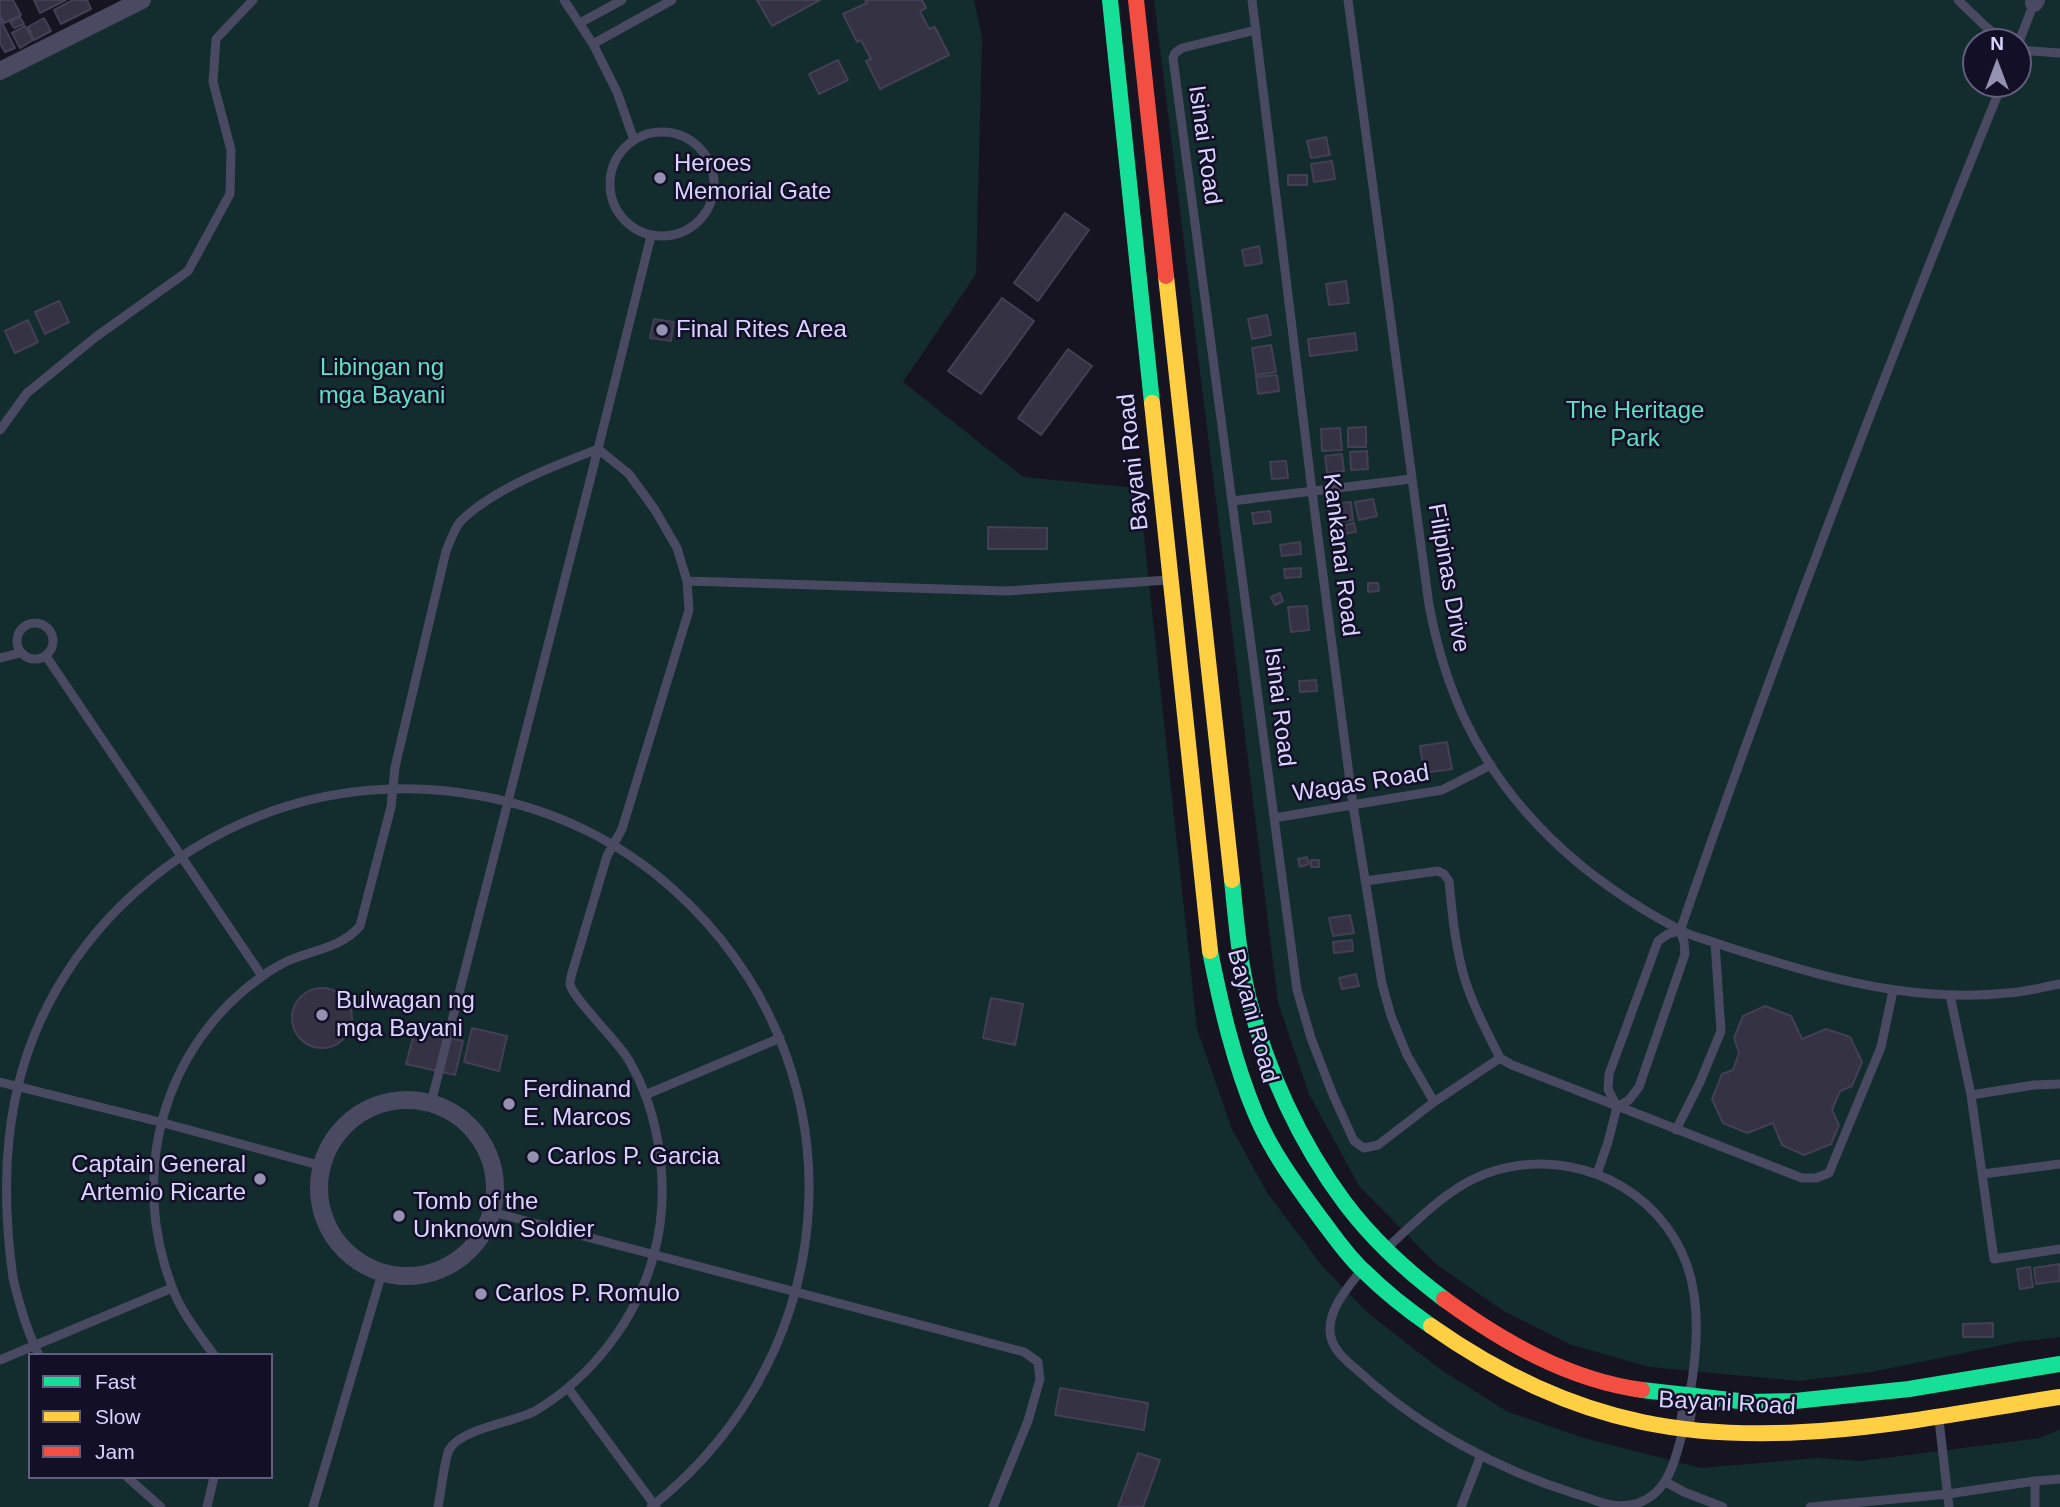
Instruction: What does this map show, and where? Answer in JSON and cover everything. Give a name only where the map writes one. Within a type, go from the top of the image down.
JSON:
[{"type":"main road","name":"Bayani Road","points":[[1110,0],[1208,941],[1220,1004],[1257,1118],[1289,1175],[1362,1270],[1413,1313],[1468,1352],[1529,1385],[1578,1405],[1630,1420],[1684,1429],[1751,1432],[1820,1430],[2060,1397]]},
{"type":"main road","name":"Bayani Road","points":[[1136,0],[1238,939],[1250,1002],[1267,1055],[1288,1106],[1318,1162],[1348,1208],[1427,1288],[1478,1326],[1538,1358],[1581,1375],[1631,1389],[1754,1402],[1813,1399],[1955,1381],[2060,1364]]},
{"type":"street","points":[[0,71],[142,0]]},
{"type":"street","points":[[396,1101],[431,1104],[447,1109],[461,1119],[474,1130],[484,1145],[495,1177],[496,1195],[492,1212],[477,1243],[450,1265],[417,1276],[382,1272],[352,1257],[330,1231],[323,1216],[320,1199],[322,1166],[337,1135],[363,1112],[396,1101]]},
{"type":"street","points":[[1362,1270],[1386,1248]]},
{"type":"street","points":[[1684,1429],[1690,1394]]},
{"type":"lane","points":[[0,430],[27,393],[97,336],[188,271],[230,194],[231,150],[213,82],[216,39],[253,0]]},
{"type":"lane","points":[[564,0],[593,44],[617,92],[634,140]]},
{"type":"lane","points":[[580,23],[622,0]]},
{"type":"lane","points":[[593,44],[672,0]]},
{"type":"lane","name":"Kankanai Road","points":[[1252,0],[1353,805],[1382,984],[1406,1055],[1434,1102]]},
{"type":"lane","name":"Filipinas Drive","points":[[1348,0],[1429,605],[1437,645],[1451,686],[1468,725],[1491,765],[1550,839],[1605,885],[1680,930],[1828,977],[1893,991],[1950,995],[2008,993],[2060,984]]},
{"type":"lane","points":[[1958,0],[1989,28]]},
{"type":"lane","points":[[2024,28],[2035,2]]},
{"type":"lane","name":"Isinai Road","points":[[1256,30],[1182,48],[1173,58],[1297,990],[1311,1038],[1354,1141],[1364,1148],[1378,1144],[1500,1058]]},
{"type":"lane","points":[[2032,51],[2060,53]]},
{"type":"lane","points":[[1617,1107],[1629,1100],[1639,1087],[1685,954],[1685,942],[1680,930],[1737,767],[1916,295],[1996,98]]},
{"type":"lane","points":[[657,132],[668,132],[680,135],[700,149],[712,169],[714,194],[696,225],[675,235],[663,237],[640,232],[622,219],[611,199],[610,177],[618,156],[634,140],[657,132]]},
{"type":"lane","points":[[431,1104],[651,236]]},
{"type":"lane","points":[[438,1507],[449,1449],[460,1438],[533,1412],[568,1388],[597,1360],[619,1332],[639,1295],[654,1254],[661,1216],[662,1177],[656,1135],[645,1095],[628,1059],[570,985],[607,856],[622,829],[689,610],[687,581],[677,548],[655,510],[629,474],[598,450]]},
{"type":"lane","points":[[212,1353],[190,1323],[172,1288],[159,1248],[153,1202],[153,1163],[160,1122],[177,1075],[198,1042],[230,1003],[262,976],[296,958],[345,939],[360,926],[391,807],[395,767],[446,551],[459,523],[485,502],[519,483],[560,463],[598,450]]},
{"type":"lane","points":[[1232,501],[1411,479]]},
{"type":"lane","points":[[687,581],[1006,590],[1170,580]]},
{"type":"lane","points":[[37,623],[48,628],[53,639],[51,651],[46,656],[35,660],[20,653],[17,635],[25,625],[37,623]]},
{"type":"lane","points":[[0,658],[20,653]]},
{"type":"lane","points":[[46,656],[262,976]]},
{"type":"lane","name":"Wagas Road","points":[[1274,818],[1442,790],[1491,765]]},
{"type":"lane","points":[[37,1350],[17,1296],[6,1244],[6,1138],[16,1086],[35,1032],[61,981],[88,943],[135,892],[180,856],[229,828],[282,807],[337,793],[394,788],[451,790],[508,801],[562,819],[614,845],[657,874],[712,928],[758,991],[780,1038],[797,1087],[810,1189],[806,1241],[796,1291],[780,1340],[757,1387],[735,1420],[694,1470],[654,1506],[568,1388]]},
{"type":"lane","points":[[1365,881],[1438,871],[1444,874],[1449,881],[1456,944],[1464,975],[1476,1009],[1500,1058],[1617,1107],[1802,1178],[1816,1178],[1829,1173],[1881,1047],[1893,991]]},
{"type":"lane","points":[[1597,1174],[1617,1107],[1608,1089],[1609,1074],[1658,941],[1680,930]]},
{"type":"lane","points":[[1676,1129],[1705,1071],[1721,1031],[1715,943]]},
{"type":"lane","points":[[1950,995],[1971,1095],[1994,1259],[2060,1249]]},
{"type":"lane","points":[[645,1095],[780,1038]]},
{"type":"lane","points":[[0,1082],[322,1166]]},
{"type":"lane","points":[[1971,1095],[2034,1085],[2060,1084]]},
{"type":"lane","points":[[1386,1248],[1437,1202],[1466,1183],[1495,1170],[1529,1163],[1562,1164],[1618,1183],[1649,1206],[1673,1236],[1688,1266],[1695,1301],[1696,1329],[1690,1394]]},
{"type":"lane","points":[[1983,1174],[2060,1164]]},
{"type":"lane","points":[[492,1212],[1024,1352],[1038,1362],[1040,1379],[1028,1421],[993,1507]]},
{"type":"lane","points":[[1362,1270],[1342,1293],[1331,1321],[1332,1340],[1341,1356],[1373,1385],[1433,1427],[1481,1455],[1555,1488],[1612,1505],[1631,1505],[1648,1499],[1666,1482],[1684,1429]]},
{"type":"lane","points":[[313,1507],[382,1272]]},
{"type":"lane","points":[[0,1360],[37,1350],[172,1288]]},
{"type":"lane","points":[[1939,1415],[1949,1507]]},
{"type":"lane","points":[[1461,1507],[1481,1455]]},
{"type":"lane","points":[[129,1479],[161,1507]]},
{"type":"lane","points":[[207,1507],[214,1479]]},
{"type":"lane","points":[[1810,1507],[1873,1505],[2060,1479]]},
{"type":"lane","points":[[2035,1481],[2035,1507]]},
{"type":"lane","points":[[1666,1482],[1723,1507]]},
{"type":"green space","name":"Libingan ng mga Bayani","points":[[133,0],[974,0],[982,37],[976,274],[903,382],[1023,477],[1136,488],[1143,527],[1197,1029],[1232,1129],[1268,1194],[1323,1267],[1369,1314],[1440,1369],[1508,1412],[1584,1438],[1701,1468],[1817,1458],[1861,1461],[2040,1438],[2060,1429],[2060,1507],[0,1507],[0,67]]},
{"type":"green space","name":"The Heritage Park","points":[[1154,0],[2060,0],[2060,1337],[2017,1342],[1872,1372],[1799,1381],[1649,1367],[1572,1345],[1502,1310],[1436,1264],[1359,1186],[1309,1094],[1278,1002]]},
{"type":"building","points":[[0,0],[13,0],[21,15],[4,23],[0,16]]},
{"type":"building","points":[[34,0],[66,0],[40,13]]},
{"type":"building","points":[[73,0],[87,0],[91,9],[61,24],[54,10]]},
{"type":"building","points":[[757,0],[820,0],[772,26]]},
{"type":"building","points":[[865,0],[922,0],[926,8],[920,11],[929,29],[935,27],[949,55],[880,89],[866,61],[871,59],[861,40],[857,42],[843,14],[867,3]]},
{"type":"building","points":[[20,17],[24,24],[14,28],[10,22]]},
{"type":"building","points":[[44,18],[51,31],[34,40],[28,27]]},
{"type":"building","points":[[0,19],[15,48],[5,52],[0,43]]},
{"type":"building","points":[[25,26],[33,40],[20,48],[12,33]]},
{"type":"building","points":[[838,60],[848,80],[819,94],[809,74]]},
{"type":"building","points":[[1326,137],[1330,155],[1311,158],[1307,141]]},
{"type":"building","points":[[1332,161],[1335,179],[1314,182],[1311,164]]},
{"type":"building","points":[[1288,175],[1307,175],[1307,185],[1288,185]]},
{"type":"building","points":[[1065,213],[1089,230],[1038,301],[1014,283]]},
{"type":"building","points":[[1259,246],[1262,263],[1245,266],[1242,250]]},
{"type":"building","points":[[1346,281],[1349,303],[1329,305],[1326,284]]},
{"type":"building","points":[[1002,298],[1034,321],[981,394],[948,371]]},
{"type":"building","points":[[59,301],[69,322],[45,334],[35,312]]},
{"type":"building","points":[[1267,315],[1271,335],[1252,339],[1248,319]]},
{"type":"building","name":"Final Rites Area","points":[[654,319],[674,322],[671,341],[650,338]]},
{"type":"building","points":[[28,320],[38,342],[15,353],[5,331]]},
{"type":"building","points":[[1355,333],[1357,350],[1310,356],[1308,339]]},
{"type":"building","points":[[1271,345],[1276,372],[1256,375],[1252,348]]},
{"type":"building","points":[[1068,349],[1092,366],[1041,435],[1018,418]]},
{"type":"building","points":[[1277,375],[1279,391],[1258,394],[1256,377]]},
{"type":"building","points":[[1366,427],[1366,447],[1348,447],[1348,428]]},
{"type":"building","points":[[1340,428],[1342,450],[1322,451],[1321,429]]},
{"type":"building","points":[[1367,451],[1368,469],[1351,470],[1350,452]]},
{"type":"building","points":[[1342,454],[1344,471],[1327,473],[1325,456]]},
{"type":"building","points":[[1286,461],[1288,478],[1272,479],[1270,462]]},
{"type":"building","points":[[1373,499],[1377,516],[1359,520],[1355,502]]},
{"type":"building","points":[[1351,502],[1353,520],[1334,522],[1332,504]]},
{"type":"building","points":[[1270,511],[1271,522],[1254,524],[1252,513]]},
{"type":"building","points":[[1354,523],[1356,532],[1337,535],[1335,527]]},
{"type":"building","points":[[988,527],[1047,528],[1047,549],[988,549]]},
{"type":"building","points":[[1300,542],[1301,554],[1282,556],[1280,545]]},
{"type":"building","points":[[1301,568],[1301,577],[1285,578],[1284,569]]},
{"type":"building","points":[[1368,583],[1378,583],[1379,591],[1368,592]]},
{"type":"building","points":[[1280,593],[1283,601],[1275,605],[1271,597]]},
{"type":"building","points":[[1307,606],[1309,630],[1291,632],[1288,607]]},
{"type":"building","points":[[1316,680],[1317,691],[1300,692],[1299,681]]},
{"type":"building","points":[[1447,742],[1452,769],[1424,773],[1420,746]]},
{"type":"building","points":[[1307,857],[1309,864],[1300,867],[1298,859]]},
{"type":"building","points":[[1311,860],[1319,860],[1319,867],[1311,867]]},
{"type":"building","points":[[1350,915],[1354,933],[1333,936],[1329,918]]},
{"type":"building","points":[[1352,940],[1353,951],[1334,953],[1333,942]]},
{"type":"building","points":[[1356,974],[1359,986],[1342,989],[1339,978]]},
{"type":"building","name":"Bulwagan ng mga Bayani","points":[[322,988],[339,993],[347,1001],[352,1018],[347,1035],[339,1043],[322,1048],[305,1043],[297,1035],[292,1018],[297,1001],[305,993]]},
{"type":"building","points":[[991,998],[1023,1004],[1015,1045],[983,1038]]},
{"type":"building","points":[[1765,1006],[1791,1016],[1802,1039],[1826,1029],[1850,1037],[1862,1062],[1852,1086],[1840,1091],[1832,1110],[1839,1125],[1831,1144],[1804,1155],[1782,1145],[1773,1123],[1747,1133],[1723,1123],[1712,1099],[1722,1074],[1733,1070],[1739,1053],[1734,1038],[1743,1016]]},
{"type":"building","points":[[472,1028],[507,1036],[499,1071],[464,1062]]},
{"type":"building","points":[[415,1030],[463,1041],[455,1075],[406,1064]]},
{"type":"building","points":[[2059,1264],[2060,1281],[2036,1284],[2034,1268]]},
{"type":"building","points":[[2030,1267],[2033,1287],[2020,1289],[2017,1269]]},
{"type":"building","points":[[1993,1323],[1993,1337],[1963,1337],[1963,1324]]},
{"type":"building","points":[[1060,1388],[1148,1403],[1144,1430],[1055,1415]]},
{"type":"building","points":[[1138,1453],[1160,1460],[1143,1507],[1118,1507]]},
{"type":"traffic: fast","points":[[1110,0],[1152,403]]},
{"type":"traffic: fast","points":[[1232,880],[1240,953],[1255,1023],[1275,1078],[1299,1130],[1329,1180],[1367,1229],[1417,1278],[1444,1299]]},
{"type":"traffic: fast","points":[[1210,951],[1241,1075],[1262,1129],[1277,1156],[1353,1260],[1389,1294],[1431,1326]]},
{"type":"traffic: fast","points":[[1642,1390],[1748,1402],[1795,1401],[1909,1389],[2060,1364]]},
{"type":"traffic: slow","points":[[1166,276],[1232,880]]},
{"type":"traffic: slow","points":[[1152,403],[1210,951]]},
{"type":"traffic: slow","points":[[1431,1326],[1480,1358],[1558,1396],[1613,1415],[1694,1430],[1746,1433],[1852,1428],[2060,1397]]},
{"type":"traffic: jam","points":[[1136,0],[1166,276]]},
{"type":"traffic: jam","points":[[1444,1299],[1490,1330],[1538,1357],[1589,1378],[1642,1390]]},
{"type":"place","name":"Heroes Memorial Gate","points":[[660,178]]},
{"type":"place","name":"Final Rites Area","points":[[662,330]]},
{"type":"place","name":"Bulwagan ng mga Bayani","points":[[322,1015]]},
{"type":"place","name":"Ferdinand E. Marcos","points":[[509,1104]]},
{"type":"place","name":"Carlos P. Garcia","points":[[533,1157]]},
{"type":"place","name":"Captain General Artemio Ricarte","points":[[260,1179]]},
{"type":"place","name":"Tomb of the Unknown Soldier","points":[[399,1216]]},
{"type":"place","name":"Carlos P. Romulo","points":[[481,1294]]}]
